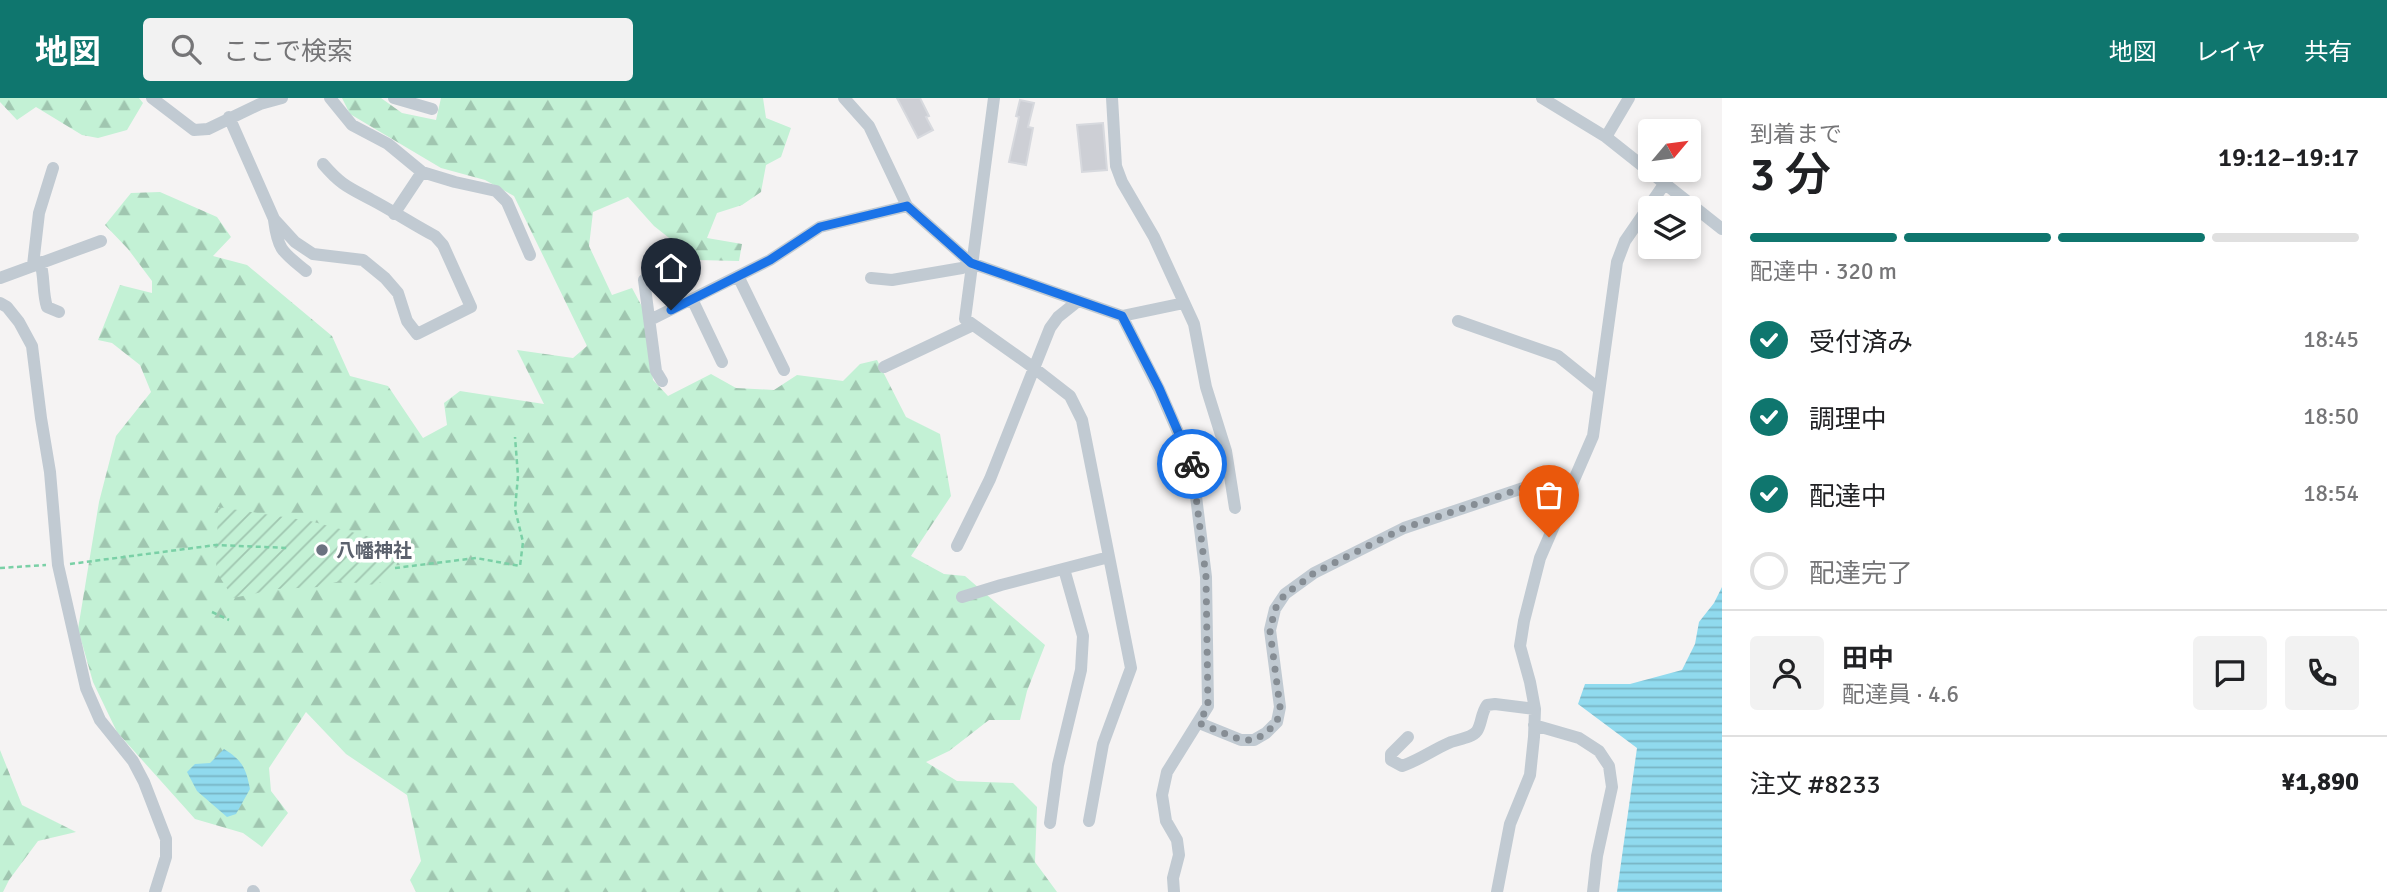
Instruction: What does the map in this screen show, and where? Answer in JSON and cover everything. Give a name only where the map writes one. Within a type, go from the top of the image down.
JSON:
[{"type":"street","points":[[152,98],[194,130],[208,129],[260,104],[282,98]]},
{"type":"street","points":[[330,98],[352,125],[388,144],[422,172],[496,191],[507,202],[530,255]]},
{"type":"street","points":[[394,98],[432,108]]},
{"type":"street","points":[[844,98],[869,126],[907,206],[971,263],[1122,316],[1184,303]]},
{"type":"street","points":[[994,98],[965,319],[1070,397],[1082,420],[1131,668],[1103,744],[1089,821]]},
{"type":"street","points":[[1112,98],[1116,166],[1122,183],[1154,237],[1194,324],[1206,387],[1226,451],[1235,508]]},
{"type":"street","points":[[1542,98],[1606,137],[1722,229]]},
{"type":"street","points":[[1606,137],[1629,98]]},
{"type":"street","points":[[229,117],[274,219],[276,239],[281,250],[306,271]]},
{"type":"street","points":[[274,219],[295,242],[313,254],[363,260],[398,293],[407,321],[417,334],[471,307],[443,245],[435,236],[338,181],[323,164]]},
{"type":"street","points":[[53,168],[38,212],[36,264],[44,273],[43,293],[47,307],[59,312]]},
{"type":"street","points":[[394,214],[422,172]]},
{"type":"street","points":[[1497,892],[1510,824],[1530,775],[1535,709],[1520,646],[1540,558],[1593,436],[1617,262],[1625,241],[1665,183]]},
{"type":"street","points":[[650,320],[770,260],[820,227],[907,206]]},
{"type":"street","points":[[0,278],[101,241]]},
{"type":"street","points":[[871,278],[892,280],[962,268],[971,263]]},
{"type":"street","points":[[738,276],[784,370]]},
{"type":"street","points":[[644,280],[656,371],[662,381]]},
{"type":"street","points":[[692,299],[722,362]]},
{"type":"street","points":[[957,546],[990,480],[1050,328],[1058,317],[1078,301]]},
{"type":"street","points":[[0,303],[19,321],[32,346],[50,472],[58,565],[86,688],[100,720],[133,761],[166,839],[166,857],[155,892]]},
{"type":"street","points":[[1122,316],[1159,388],[1192,464],[1206,577],[1208,706],[1167,772],[1161,795],[1166,821],[1177,840],[1179,855],[1173,877],[1174,892]]},
{"type":"street","points":[[1458,321],[1558,356],[1599,389]]},
{"type":"street","points":[[884,367],[973,325]]},
{"type":"street","points":[[1199,723],[1241,740],[1254,740],[1277,722],[1280,707],[1270,631],[1275,609],[1285,594],[1314,573],[1404,528],[1538,483],[1549,484],[1568,493]]},
{"type":"street","points":[[962,597],[1109,557]]},
{"type":"street","points":[[1050,823],[1058,765],[1081,670],[1083,636],[1064,569]]},
{"type":"street","points":[[1408,737],[1391,754],[1391,760],[1402,766],[1472,735],[1477,730],[1487,705],[1535,709]]},
{"type":"street","points":[[1534,724],[1578,738],[1599,751],[1609,766],[1612,786],[1597,856],[1593,892]]},
{"type":"path","points":[[395,568],[476,558],[520,566],[523,542],[515,509],[518,476],[515,437]]},
{"type":"path","points":[[88,563],[216,545],[289,548]]},
{"type":"path","points":[[212,612],[229,620]]},
{"type":"green space","points":[[0,98],[139,98],[143,103],[127,130],[98,138],[82,135],[36,107],[17,120],[0,102]]},
{"type":"green space","points":[[342,98],[381,98],[402,113],[436,120],[441,98],[763,98],[766,118],[791,128],[781,157],[766,165],[761,192],[742,205],[717,213],[707,238],[742,244],[739,261],[697,260],[654,226],[628,197],[593,212],[589,246],[612,295],[632,288],[646,314],[653,380],[668,396],[711,374],[736,388],[774,390],[797,375],[843,381],[860,364],[877,360],[906,417],[940,434],[951,496],[911,556],[944,574],[965,576],[1045,645],[1027,691],[1020,720],[989,720],[949,751],[926,762],[957,781],[1013,783],[1037,807],[1035,862],[1057,892],[416,892],[410,880],[421,861],[407,795],[346,754],[306,712],[269,768],[271,791],[288,813],[262,847],[243,833],[195,819],[117,732],[93,682],[78,629],[99,502],[116,436],[151,392],[140,365],[112,343],[98,340],[120,285],[152,293],[152,281],[128,249],[105,225],[131,193],[160,192],[217,217],[231,237],[213,256],[247,265],[332,336],[350,376],[388,386],[423,438],[447,425],[444,403],[460,391],[544,404],[517,350],[573,358],[587,346],[514,196],[485,180],[441,168],[350,114]]},
{"type":"green space","points":[[218,507],[310,521],[397,544],[399,559],[391,577],[375,585],[340,581],[319,587],[277,589],[233,598],[216,571]]},
{"type":"green space","points":[[0,750],[22,805],[76,832],[38,841],[3,892],[0,892]]},
{"type":"water","points":[[1722,587],[1722,892],[1617,892],[1637,748],[1578,704],[1585,684],[1630,684],[1682,670],[1695,644],[1699,622],[1714,603]]},
{"type":"water","points":[[224,749],[242,765],[250,789],[236,814],[227,817],[197,791],[187,772],[195,764],[210,763]]},
{"type":"building","points":[[897,98],[920,98],[933,130],[918,138]]},
{"type":"building","points":[[1020,100],[1034,103],[1028,127],[1033,128],[1026,165],[1009,162]]},
{"type":"building","points":[[1103,123],[1107,170],[1082,172],[1077,125]]},
{"type":"way so far","points":[[1192,464],[1206,577],[1208,706],[1199,723],[1241,740],[1254,740],[1277,722],[1280,707],[1270,631],[1275,609],[1285,594],[1314,573],[1404,528],[1538,483],[1549,484],[1568,493],[1549,537]]},
{"type":"place","name":"八幡神社","points":[[322,550]]},
{"type":"route","points":[[671,310],[770,260],[820,227],[907,206],[971,263],[1122,316],[1159,388],[1192,464]]}]
